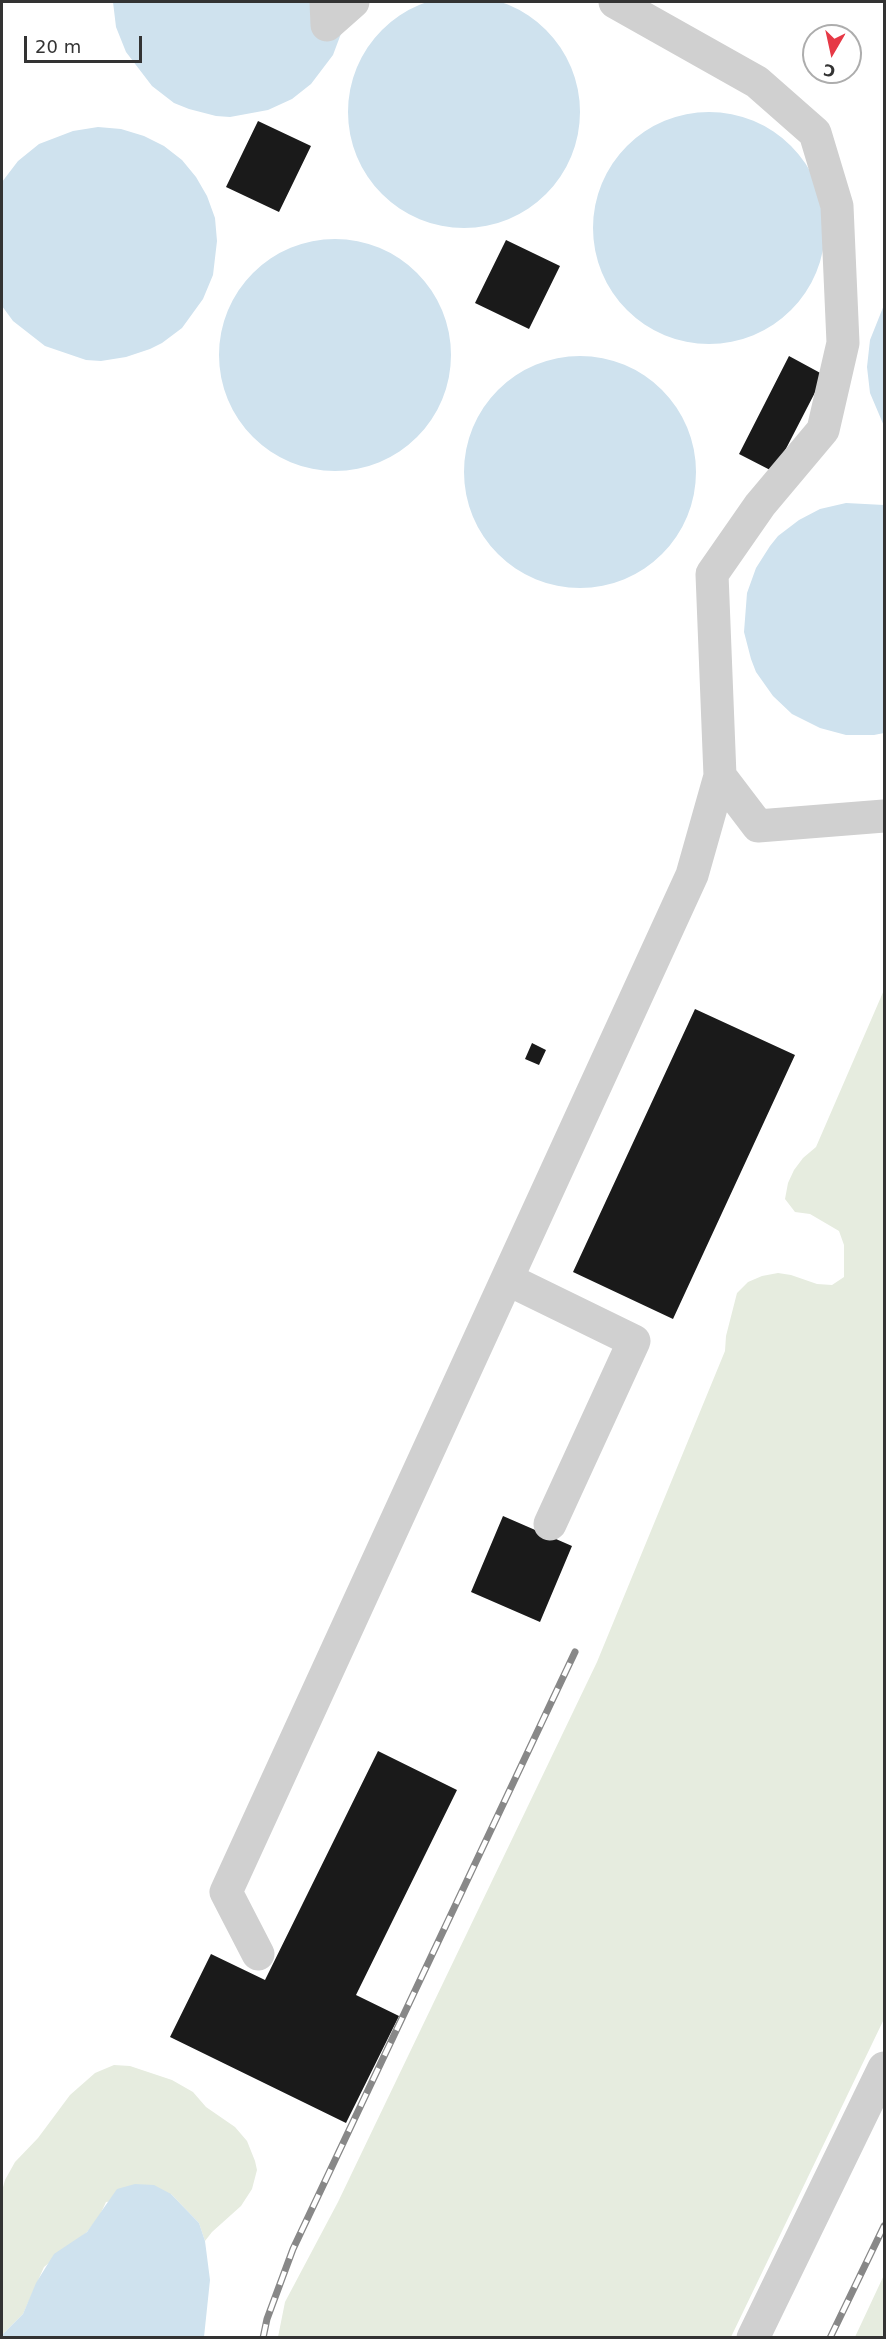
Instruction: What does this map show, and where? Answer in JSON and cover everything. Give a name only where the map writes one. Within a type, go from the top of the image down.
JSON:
[{"type":"lane","points":[[326,2],[327,25],[353,2]]},
{"type":"lane","points":[[258,1954],[226,1892],[692,875],[720,776],[712,574],[760,505],[823,430],[843,343],[837,206],[815,133],[757,82],[615,2]]},
{"type":"lane","points":[[720,776],[758,826],[885,816]]},
{"type":"lane","points":[[507,1279],[634,1341],[549,1524]]},
{"type":"lane","points":[[753,2337],[885,2068]]},
{"type":"shaded area","points":[[884,990],[884,2019],[731,2337],[278,2337],[285,2302],[338,2202],[597,1662],[725,1351],[726,1336],[737,1293],[748,1282],[778,1273],[817,1284],[832,1285],[844,1277],[844,1245],[839,1231],[810,1214],[795,1212],[785,1199],[788,1183],[794,1170],[816,1147]]},
{"type":"shaded area","points":[[114,2065],[130,2066],[172,2080],[193,2092],[206,2107],[235,2127],[247,2141],[255,2161],[257,2170],[252,2189],[241,2206],[205,2241],[199,2223],[171,2194],[106,2202],[99,2217],[87,2232],[44,2267],[23,2314],[2,2335],[2,2191],[5,2180],[15,2162],[38,2138],[70,2095],[95,2073]]},
{"type":"shaded area","points":[[884,2275],[884,2337],[855,2337]]},
{"type":"water","points":[[464,-4],[487,-2],[519,10],[538,22],[554,38],[575,78],[580,112],[578,135],[566,167],[554,186],[538,202],[498,223],[464,228],[441,226],[409,214],[390,202],[374,186],[353,146],[348,112],[350,89],[362,57],[374,38],[390,22],[430,1]]},
{"type":"water","points":[[113,2],[346,2],[342,31],[333,55],[311,84],[292,99],[268,110],[230,117],[189,109],[174,103],[152,86],[126,52],[116,27]]},
{"type":"water","points":[[698,112],[720,112],[754,120],[764,125],[783,138],[799,154],[817,183],[823,205],[825,228],[823,251],[817,273],[806,293],[783,318],[754,336],[720,344],[698,344],[664,336],[654,331],[635,318],[619,302],[601,273],[593,239],[593,217],[601,183],[606,173],[619,154],[635,138],[664,120]]},
{"type":"water","points":[[98,127],[121,129],[144,136],[164,146],[182,160],[196,177],[207,196],[215,218],[217,241],[213,275],[203,299],[182,328],[150,349],[126,357],[101,361],[86,360],[45,346],[13,321],[2,306],[2,182],[18,161],[39,144],[73,131]]},
{"type":"water","points":[[324,239],[346,239],[380,247],[390,252],[409,265],[425,281],[443,310],[449,332],[451,355],[449,378],[443,400],[432,420],[409,445],[380,463],[346,471],[324,471],[290,463],[280,458],[261,445],[245,429],[227,400],[219,366],[219,344],[227,310],[232,300],[245,281],[261,265],[290,247]]},
{"type":"water","points":[[884,305],[884,426],[870,393],[867,367],[870,340]]},
{"type":"water","points":[[569,356],[591,356],[625,364],[635,369],[654,382],[670,398],[688,427],[694,449],[696,472],[694,495],[688,517],[677,537],[654,562],[625,580],[591,588],[569,588],[535,580],[525,575],[506,562],[490,546],[472,517],[464,483],[464,461],[472,427],[477,417],[490,398],[506,382],[535,364]]},
{"type":"water","points":[[846,503],[884,505],[884,733],[874,735],[846,735],[820,728],[792,714],[773,696],[756,672],[744,632],[747,593],[756,568],[770,546],[778,536],[799,520],[820,509]]},
{"type":"water","points":[[135,2184],[154,2185],[171,2194],[199,2223],[205,2241],[210,2280],[204,2337],[2,2337],[23,2314],[36,2283],[54,2254],[87,2232],[117,2189]]},
{"type":"building","points":[[258,121],[311,146],[279,212],[226,187]]},
{"type":"building","points":[[506,240],[560,266],[529,329],[475,303]]},
{"type":"building","points":[[789,356],[824,375],[774,472],[739,454]]},
{"type":"building","points":[[695,1009],[795,1055],[673,1319],[573,1272]]},
{"type":"building","points":[[532,1043],[546,1050],[539,1065],[525,1059]]},
{"type":"building","points":[[503,1516],[572,1546],[540,1622],[471,1592]]},
{"type":"building","points":[[378,1751],[457,1790],[356,1995],[399,2016],[346,2123],[170,2037],[211,1954],[265,1980]]},
{"type":"railway","points":[[263,2338],[267,2319],[293,2249],[575,1652]]},
{"type":"railway","points":[[830,2338],[884,2226]]}]
